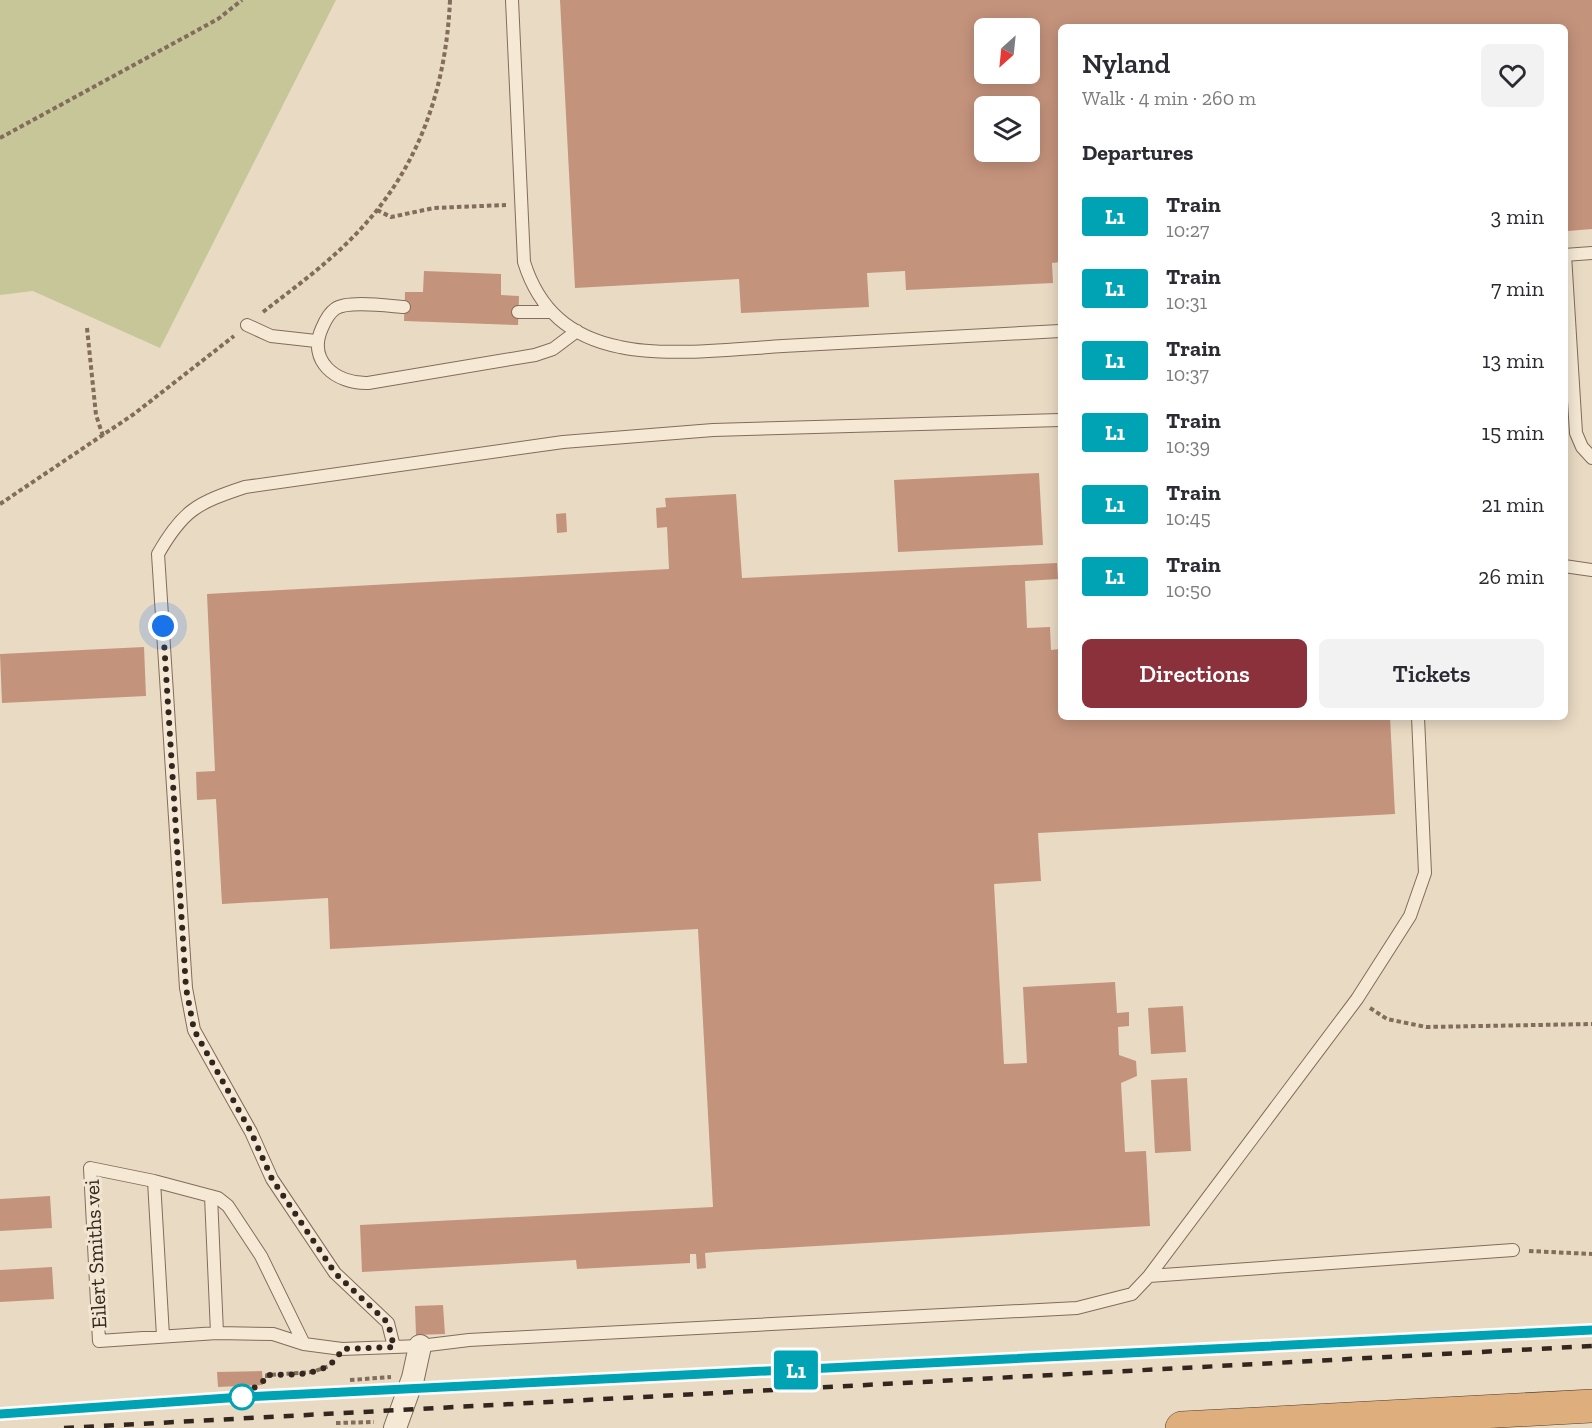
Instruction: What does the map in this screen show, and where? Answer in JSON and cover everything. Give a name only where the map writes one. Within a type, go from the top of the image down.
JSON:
[{"type":"highway","points":[[1182,1428],[1592,1406]]},
{"type":"street","points":[[387,1425],[413,1378],[420,1346]]},
{"type":"lane","points":[[512,0],[524,262],[531,285],[549,312],[576,331],[620,347],[652,351],[1058,331]]},
{"type":"lane","points":[[1568,255],[1592,254]]},
{"type":"lane","points":[[404,306],[349,304],[336,308],[326,319],[316,341],[320,360],[342,379],[355,383],[368,383],[535,355],[553,349],[576,331]]},
{"type":"lane","points":[[518,312],[549,312]]},
{"type":"lane","points":[[1568,318],[1575,433],[1592,458]]},
{"type":"lane","points":[[247,325],[271,336],[316,341]]},
{"type":"lane","points":[[394,1347],[388,1323],[335,1273],[272,1179],[251,1132],[194,1030],[186,988],[158,554],[174,525],[206,500],[245,487],[563,442],[712,430],[1058,420]]},
{"type":"lane","points":[[1568,567],[1592,570]]},
{"type":"lane","name":"Eilert Smiths vei","points":[[304,1344],[261,1256],[237,1215],[228,1206],[211,1196],[90,1168],[99,1341],[217,1333],[280,1335],[304,1344],[342,1349],[420,1346],[469,1340],[1077,1308],[1132,1294],[1149,1276],[1357,999],[1410,916],[1425,873],[1418,720]]},
{"type":"lane","points":[[154,1181],[163,1336]]},
{"type":"lane","points":[[211,1196],[217,1333]]},
{"type":"lane","points":[[1149,1276],[1513,1250]]},
{"type":"path","points":[[0,138],[218,19],[242,0]]},
{"type":"path","points":[[0,504],[103,436],[178,380],[340,249],[377,210],[410,162],[428,122],[444,66],[450,0]]},
{"type":"path","points":[[377,210],[392,217],[434,208],[523,204]]},
{"type":"path","points":[[87,328],[96,415],[103,436]]},
{"type":"path","points":[[1357,999],[1387,1019],[1426,1028],[1592,1024]]},
{"type":"path","points":[[1513,1250],[1592,1254]]},
{"type":"path","points":[[267,1378],[267,1375],[321,1370],[338,1358],[342,1349]]},
{"type":"path","points":[[350,1380],[397,1377]]},
{"type":"path","points":[[336,1423],[387,1425]]},
{"type":"green space","points":[[0,0],[336,0],[160,348],[33,291],[0,295]]},
{"type":"building","points":[[560,0],[1592,0],[1592,229],[1568,231],[1568,24],[1058,24],[1058,262],[1052,263],[1053,283],[906,290],[905,271],[867,273],[869,307],[741,313],[739,279],[575,288]]},
{"type":"building","points":[[424,271],[501,274],[501,295],[519,296],[518,325],[404,321],[405,292],[423,292]]},
{"type":"building","points":[[1039,473],[1043,545],[898,552],[894,480]]},
{"type":"building","points":[[736,494],[742,578],[1057,563],[1058,579],[1025,581],[1027,628],[1050,627],[1051,650],[1058,649],[1058,720],[1390,720],[1395,814],[1038,833],[1041,881],[994,884],[1004,1064],[1027,1063],[1023,987],[1115,982],[1117,1013],[1129,1012],[1129,1026],[1118,1027],[1119,1055],[1136,1061],[1137,1076],[1121,1083],[1125,1152],[1146,1151],[1150,1226],[715,1252],[705,1253],[706,1268],[697,1269],[696,1254],[690,1254],[690,1263],[577,1269],[576,1260],[362,1272],[360,1225],[713,1207],[698,929],[330,949],[328,898],[222,904],[216,799],[197,800],[196,772],[215,771],[207,594],[669,569],[667,527],[657,528],[656,508],[666,507],[665,498]]},
{"type":"building","points":[[566,513],[567,532],[557,533],[556,514]]},
{"type":"building","points":[[144,647],[146,696],[2,703],[0,654]]},
{"type":"building","points":[[1183,1006],[1186,1052],[1151,1054],[1148,1008]]},
{"type":"building","points":[[1187,1078],[1191,1151],[1155,1153],[1151,1080]]},
{"type":"building","points":[[50,1196],[52,1228],[0,1231],[0,1199]]},
{"type":"building","points":[[52,1267],[54,1299],[0,1302],[0,1270]]},
{"type":"building","points":[[443,1305],[445,1334],[416,1335],[415,1306]]},
{"type":"building","points":[[262,1371],[263,1385],[218,1387],[217,1372]]},
{"type":"railway","points":[[0,1414],[242,1397],[1592,1330]]},
{"type":"railway","points":[[64,1428],[1592,1346]]},
{"type":"train","name":"L1","points":[[0,1414],[242,1397],[1592,1330]]},
{"type":"route","points":[[163,626],[186,988],[194,1030],[251,1132],[272,1179],[335,1273],[388,1323],[394,1347],[342,1349],[338,1358],[321,1370],[267,1375],[267,1378],[242,1397]]}]
